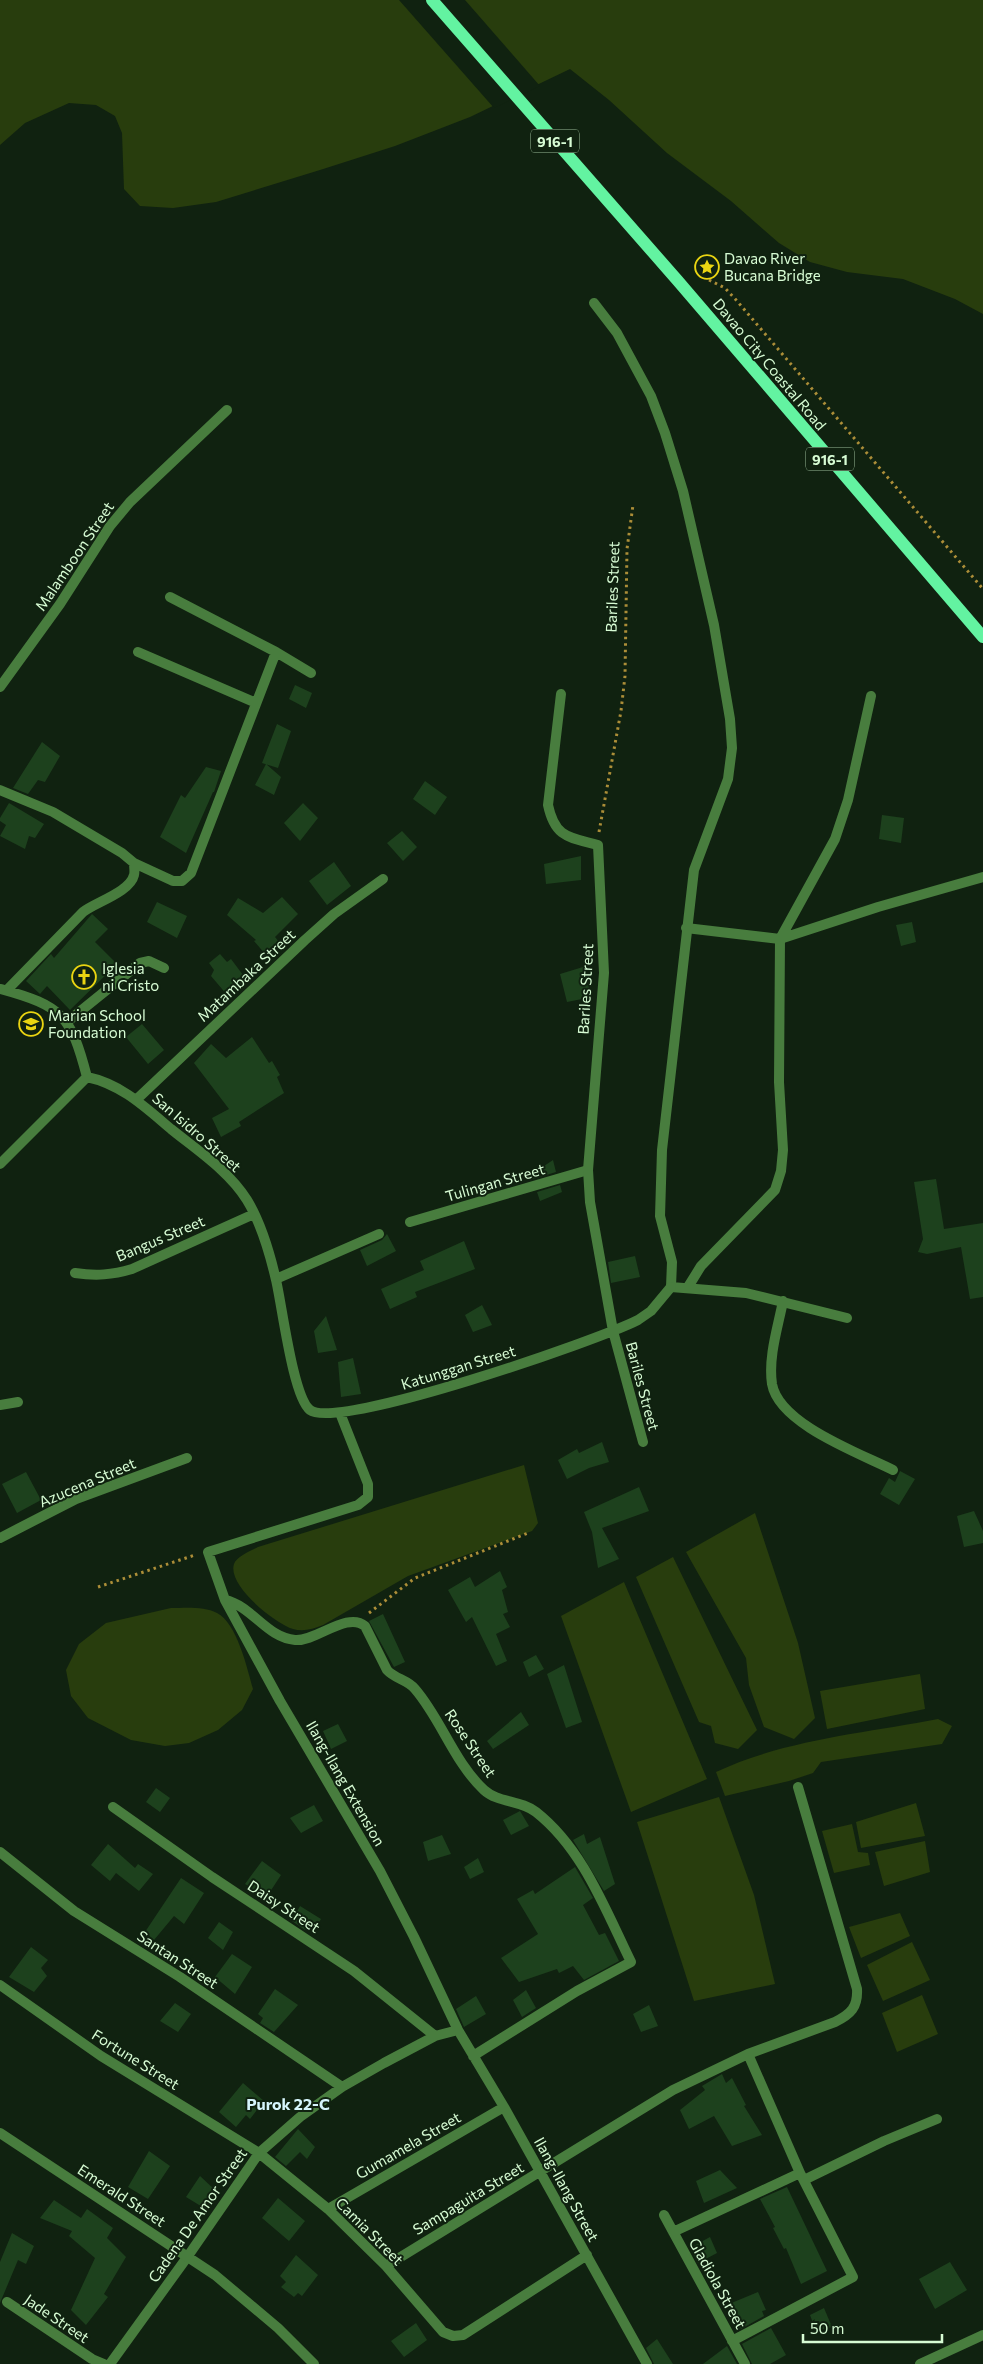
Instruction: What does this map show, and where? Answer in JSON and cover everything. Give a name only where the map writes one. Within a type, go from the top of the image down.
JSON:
[{"type":"main road","name":"Davao City Coastal Road","points":[[432,0],[678,281],[983,638]]},
{"type":"street","points":[[594,303],[617,333],[651,396],[665,433],[683,491],[714,625],[730,719],[732,748],[728,779],[694,870],[686,928],[676,1044],[662,1150],[660,1216],[672,1262],[671,1287],[746,1293],[783,1300],[847,1318]]},
{"type":"street","name":"Malamboon Street","points":[[0,687],[60,604],[110,526],[130,502],[227,410]]},
{"type":"street","points":[[170,597],[276,652],[311,673]]},
{"type":"street","points":[[138,652],[256,703]]},
{"type":"street","points":[[0,790],[53,812],[122,853],[134,863],[173,881],[186,879],[191,873],[276,652]]},
{"type":"street","points":[[562,694],[548,805],[551,818],[556,829],[564,836],[598,845]]},
{"type":"street","points":[[688,1287],[701,1266],[775,1190],[781,1171],[780,939],[835,838],[848,800],[871,696]]},
{"type":"street","name":"Bariles Street","points":[[598,845],[604,973],[588,1170],[590,1202],[613,1331],[643,1442]]},
{"type":"street","points":[[0,1164],[86,1077],[76,1041],[67,1022],[52,1008],[3,990],[83,912],[94,903],[118,894],[129,884],[134,876],[134,863]]},
{"type":"street","points":[[686,928],[780,939],[878,907],[983,877]]},
{"type":"street","name":"Matambaka Street","points":[[136,1100],[334,914],[383,879]]},
{"type":"street","points":[[67,1022],[140,963],[149,961],[164,968]]},
{"type":"street","name":"San Isidro Street","points":[[86,1077],[112,1086],[136,1100],[219,1168],[247,1200],[254,1214],[276,1279],[299,1391],[308,1409]]},
{"type":"street","name":"Tulingan Street","points":[[410,1222],[588,1170]]},
{"type":"street","name":"Bangus Street","points":[[75,1273],[96,1276],[112,1275],[132,1269],[254,1214]]},
{"type":"street","points":[[276,1279],[379,1234]]},
{"type":"street","name":"Katunggan Street","points":[[308,1409],[323,1414],[340,1412],[422,1394],[522,1364],[638,1320],[651,1311],[671,1287]]},
{"type":"street","points":[[783,1300],[771,1367],[772,1385],[778,1398],[786,1410],[801,1422],[832,1440],[893,1470]]},
{"type":"street","points":[[0,1405],[18,1402]]},
{"type":"street","points":[[208,1552],[358,1505],[368,1498],[368,1484],[340,1412]]},
{"type":"street","name":"Azucena Street","points":[[0,1538],[76,1499],[187,1458]]},
{"type":"street","name":"Ilang-Ilang Extension","points":[[208,1552],[225,1600],[280,1701],[380,1872],[414,1937],[458,2030]]},
{"type":"street","points":[[225,1600],[238,1604],[270,1630],[293,1640],[310,1638],[335,1626],[356,1622]]},
{"type":"street","name":"Rose Street","points":[[356,1622],[365,1626],[387,1670],[414,1688],[464,1765],[485,1791],[505,1800],[526,1805],[553,1827],[578,1857],[631,1962],[577,1991],[473,2056]]},
{"type":"street","name":"Sampaguita Street","points":[[386,2266],[674,2090],[748,2054],[846,2016],[855,2008],[858,1999],[853,1971],[798,1787]]},
{"type":"street","name":"Daisy Street","points":[[113,1807],[212,1877],[354,1971],[435,2036]]},
{"type":"street","name":"Santan Street","points":[[0,1852],[74,1911],[180,1977],[342,2088]]},
{"type":"street","name":"Fortune Street","points":[[0,1985],[101,2056],[259,2152]]},
{"type":"street","name":"Cadena De Amor Street","points":[[110,2364],[188,2256],[259,2152],[300,2116],[342,2088],[435,2036],[458,2030]]},
{"type":"street","name":"Ilang-Ilang Street","points":[[458,2030],[504,2107],[647,2364]]},
{"type":"street","points":[[732,2340],[853,2277],[802,2176],[748,2054]]},
{"type":"street","name":"Gumamela Street","points":[[328,2209],[504,2107]]},
{"type":"street","points":[[673,2232],[937,2118]]},
{"type":"street","name":"Emerald Street","points":[[0,2133],[188,2256],[241,2296],[314,2364]]},
{"type":"street","name":"Camia Street","points":[[259,2152],[328,2209],[386,2266],[436,2325],[443,2332],[453,2336],[463,2335],[587,2256]]},
{"type":"street","name":"Gladiola Street","points":[[664,2216],[745,2364]]},
{"type":"street","name":"Jade Street","points":[[7,2302],[91,2362],[104,2364]]},
{"type":"street","points":[[920,2364],[983,2335]]},
{"type":"path","points":[[709,280],[725,288],[737,301],[983,589]]},
{"type":"path","name":"Bariles Street","points":[[598,845],[600,821],[621,711],[625,676],[627,549],[633,504]]},
{"type":"path","points":[[356,1622],[415,1578],[528,1533]]},
{"type":"path","points":[[98,1587],[175,1560],[208,1552]]},
{"type":"shaded area","points":[[0,0],[983,0],[983,314],[955,299],[903,279],[847,272],[810,262],[779,243],[731,201],[667,153],[609,100],[570,69],[470,117],[395,146],[320,170],[216,202],[173,208],[140,206],[124,189],[122,133],[115,116],[96,105],[69,103],[25,123],[0,145]]},
{"type":"shaded area","points":[[524,1465],[538,1523],[532,1531],[408,1576],[323,1625],[308,1630],[297,1630],[285,1625],[265,1612],[245,1593],[234,1573],[236,1561],[258,1547]]},
{"type":"shaded area","points":[[755,1513],[798,1643],[815,1718],[794,1739],[764,1727],[749,1685],[746,1658],[686,1552]]},
{"type":"shaded area","points":[[673,1557],[757,1730],[738,1749],[715,1743],[711,1726],[699,1722],[636,1577]]},
{"type":"shaded area","points":[[624,1582],[707,1779],[631,1812],[561,1616]]},
{"type":"shaded area","points":[[171,1608],[206,1609],[224,1618],[236,1636],[253,1689],[242,1710],[218,1730],[189,1743],[165,1746],[131,1740],[88,1718],[71,1696],[66,1670],[79,1644],[106,1623]]},
{"type":"shaded area","points":[[920,1674],[925,1709],[827,1729],[820,1691]]},
{"type":"shaded area","points":[[938,1719],[952,1726],[942,1744],[821,1762],[813,1773],[789,1781],[725,1796],[716,1772],[769,1752],[797,1745]]},
{"type":"shaded area","points":[[719,1797],[754,1895],[775,1984],[694,2001],[637,1822]]},
{"type":"shaded area","points":[[916,1803],[925,1836],[861,1848],[856,1822]]},
{"type":"shaded area","points":[[852,1824],[858,1852],[868,1853],[870,1865],[834,1873],[822,1831]]},
{"type":"shaded area","points":[[925,1841],[930,1872],[884,1886],[875,1852]]},
{"type":"shaded area","points":[[900,1913],[910,1936],[861,1958],[849,1927]]},
{"type":"shaded area","points":[[912,1942],[930,1980],[883,2001],[867,1965]]},
{"type":"shaded area","points":[[922,1995],[938,2034],[897,2052],[882,2013]]},
{"type":"pier","points":[[399,0],[465,0],[540,86],[494,108]]},
{"type":"building","points":[[295,685],[312,693],[306,708],[289,699]]},
{"type":"building","points":[[277,724],[291,731],[278,768],[262,763]]},
{"type":"building","points":[[42,742],[60,756],[45,782],[38,780],[28,794],[13,788]]},
{"type":"building","points":[[266,764],[281,777],[274,795],[255,785]]},
{"type":"building","points":[[206,767],[221,771],[214,792],[186,853],[160,837],[181,795],[185,798]]},
{"type":"building","points":[[425,781],[447,797],[435,815],[413,799]]},
{"type":"building","points":[[9,803],[44,824],[35,838],[29,836],[25,849],[0,836],[6,825],[0,821],[0,818]]},
{"type":"building","points":[[303,803],[318,818],[300,841],[284,823]]},
{"type":"building","points":[[882,815],[904,818],[901,843],[879,839]]},
{"type":"building","points":[[402,831],[417,847],[403,861],[387,843]]},
{"type":"building","points":[[581,856],[581,880],[546,884],[544,864]]},
{"type":"building","points":[[334,862],[351,886],[327,905],[309,881]]},
{"type":"building","points":[[282,897],[298,914],[275,937],[280,943],[266,955],[254,941],[256,940],[227,915],[238,898],[263,913]]},
{"type":"building","points":[[157,902],[187,916],[177,938],[147,922]]},
{"type":"building","points":[[92,914],[108,929],[95,942],[117,964],[70,1010],[47,986],[40,994],[26,981],[51,954],[54,958]]},
{"type":"building","points":[[912,922],[916,942],[901,946],[896,925]]},
{"type":"building","points":[[220,954],[227,962],[231,959],[246,979],[228,996],[211,976],[214,970],[209,963]]},
{"type":"building","points":[[583,967],[592,997],[567,1002],[560,974]]},
{"type":"building","points":[[142,1024],[164,1050],[148,1064],[126,1037]]},
{"type":"building","points":[[252,1037],[269,1063],[272,1061],[280,1075],[277,1077],[284,1093],[239,1122],[241,1126],[221,1137],[212,1118],[229,1109],[194,1063],[211,1044],[226,1058]]},
{"type":"building","points":[[553,1160],[556,1172],[533,1179],[532,1174]]},
{"type":"building","points":[[936,1179],[944,1229],[983,1223],[983,1297],[970,1299],[961,1247],[927,1254],[918,1252],[923,1239],[914,1182]]},
{"type":"building","points":[[560,1185],[562,1192],[540,1201],[537,1192]]},
{"type":"building","points":[[387,1234],[396,1251],[367,1266],[360,1250],[382,1240]]},
{"type":"building","points":[[464,1241],[475,1269],[415,1292],[417,1297],[390,1309],[381,1289],[424,1270],[420,1261]]},
{"type":"building","points":[[635,1256],[640,1277],[611,1283],[608,1262]]},
{"type":"building","points":[[482,1305],[492,1325],[473,1332],[465,1315]]},
{"type":"building","points":[[326,1316],[337,1350],[318,1353],[314,1331]]},
{"type":"building","points":[[353,1358],[361,1394],[341,1397],[338,1362]]},
{"type":"building","points":[[602,1442],[609,1462],[589,1468],[567,1479],[558,1460],[577,1449],[579,1453]]},
{"type":"building","points":[[900,1471],[915,1479],[899,1505],[880,1494],[889,1478],[895,1482]]},
{"type":"building","points":[[26,1472],[41,1500],[17,1513],[2,1484]]},
{"type":"building","points":[[639,1487],[649,1511],[602,1528],[619,1559],[598,1568],[592,1532],[584,1512]]},
{"type":"building","points":[[974,1511],[983,1531],[983,1543],[964,1547],[957,1516]]},
{"type":"building","points":[[500,1571],[507,1587],[502,1590],[508,1612],[503,1614],[510,1627],[496,1634],[507,1661],[496,1666],[472,1617],[466,1622],[448,1590],[470,1577],[475,1587]]},
{"type":"building","points":[[383,1614],[405,1662],[394,1667],[369,1621]]},
{"type":"building","points":[[536,1655],[544,1669],[529,1677],[523,1662]]},
{"type":"building","points":[[564,1665],[582,1722],[566,1728],[547,1674]]},
{"type":"building","points":[[521,1712],[529,1725],[493,1749],[487,1741]]},
{"type":"building","points":[[338,1724],[347,1741],[331,1749],[323,1731]]},
{"type":"building","points":[[156,1788],[170,1798],[160,1812],[146,1802]]},
{"type":"building","points":[[314,1805],[323,1821],[301,1833],[290,1818]]},
{"type":"building","points":[[520,1811],[529,1826],[511,1835],[503,1820]]},
{"type":"building","points":[[584,1834],[587,1844],[600,1837],[615,1884],[604,1891],[573,1840]]},
{"type":"building","points":[[442,1835],[451,1854],[428,1861],[423,1842]]},
{"type":"building","points":[[108,1844],[135,1868],[138,1864],[153,1874],[139,1891],[116,1873],[110,1881],[91,1865]]},
{"type":"building","points":[[478,1858],[484,1872],[470,1879],[464,1867]]},
{"type":"building","points":[[262,1861],[281,1875],[266,1898],[245,1884]]},
{"type":"building","points":[[575,1867],[593,1898],[583,1905],[599,1935],[605,1933],[619,1961],[584,1980],[573,1966],[559,1973],[557,1969],[519,1982],[501,1958],[538,1934],[517,1899],[533,1890],[535,1894]]},
{"type":"building","points":[[181,1878],[204,1893],[184,1924],[174,1916],[154,1940],[145,1932]]},
{"type":"building","points":[[300,1906],[321,1919],[313,1932],[307,1928],[305,1930],[292,1921]]},
{"type":"building","points":[[219,1922],[233,1932],[223,1950],[208,1938]]},
{"type":"building","points":[[31,1947],[48,1960],[41,1968],[47,1976],[34,1992],[9,1977]]},
{"type":"building","points":[[232,1954],[252,1967],[235,1994],[215,1977]]},
{"type":"building","points":[[275,1989],[298,2005],[274,2032],[260,2023],[263,2018],[258,2014]]},
{"type":"building","points":[[526,1990],[536,2008],[522,2017],[513,2000]]},
{"type":"building","points":[[476,1996],[486,2014],[464,2027],[456,2009]]},
{"type":"building","points":[[175,2003],[191,2014],[178,2032],[160,2021]]},
{"type":"building","points":[[649,2005],[658,2026],[641,2032],[633,2014]]},
{"type":"building","points":[[722,2074],[726,2083],[732,2078],[746,2105],[744,2106],[762,2135],[732,2146],[714,2116],[689,2129],[680,2110],[705,2090],[702,2086]]},
{"type":"building","points":[[243,2083],[264,2101],[250,2119],[246,2115],[236,2127],[219,2112]]},
{"type":"building","points":[[298,2129],[315,2147],[307,2159],[300,2152],[286,2166],[275,2157]]},
{"type":"building","points":[[149,2151],[170,2166],[148,2199],[128,2187]]},
{"type":"building","points":[[720,2170],[737,2188],[704,2203],[696,2181]]},
{"type":"building","points":[[200,2176],[215,2190],[204,2208],[186,2197]]},
{"type":"building","points":[[787,2187],[827,2271],[801,2284],[786,2248],[784,2249],[760,2199]]},
{"type":"building","points":[[278,2198],[305,2221],[289,2241],[262,2218]]},
{"type":"building","points":[[54,2200],[81,2218],[87,2209],[113,2228],[107,2238],[126,2257],[104,2294],[108,2297],[86,2325],[71,2310],[95,2258],[69,2236],[72,2231],[40,2218]]},
{"type":"building","points":[[12,2233],[34,2246],[26,2264],[18,2260],[0,2303],[0,2262]]},
{"type":"building","points":[[710,2237],[717,2253],[698,2263],[690,2248]]},
{"type":"building","points":[[296,2255],[318,2275],[302,2296],[298,2293],[294,2297],[281,2287],[286,2282],[280,2276]]},
{"type":"building","points":[[950,2262],[967,2290],[935,2309],[919,2279]]},
{"type":"building","points":[[758,2292],[766,2310],[762,2311],[764,2316],[741,2329],[729,2304]]},
{"type":"building","points":[[824,2308],[832,2327],[816,2331],[810,2315]]},
{"type":"building","points":[[416,2323],[427,2340],[404,2357],[391,2341]]},
{"type":"building","points":[[771,2328],[786,2355],[770,2364],[752,2364],[742,2344]]},
{"type":"building","points":[[657,2339],[673,2364],[654,2364],[646,2348]]},
{"type":"building","points":[[727,2346],[737,2364],[703,2364]]},
{"type":"place","name":"Davao River Bucana Bridge","points":[[707,267]]},
{"type":"place","name":"Iglesia ni Cristo","points":[[84,977]]},
{"type":"place","name":"Marian School Foundation","points":[[31,1024]]},
{"type":"district","name":"Purok 22-C","points":[[288,2103]]}]
